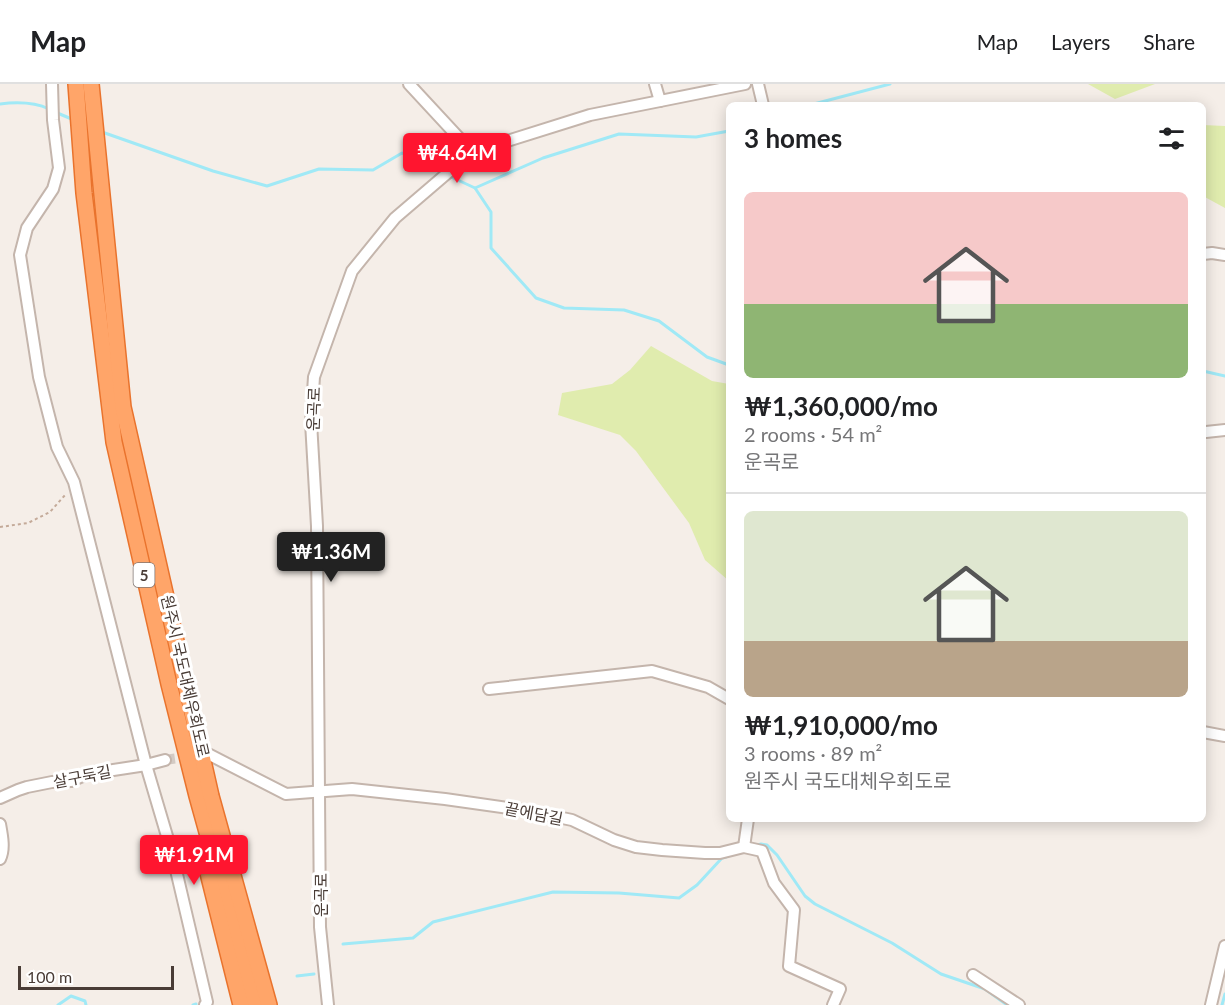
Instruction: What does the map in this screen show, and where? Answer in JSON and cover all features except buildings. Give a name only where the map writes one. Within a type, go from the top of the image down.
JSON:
[{"type":"highway","name":"5","points":[[76,84],[88,136],[123,407],[204,796],[255,1005]]},
{"type":"highway","name":"5","points":[[88,136],[91,84]]},
{"type":"highway","name":"5","points":[[204,796],[269,1005]]},
{"type":"highway","points":[[204,796],[196,825],[241,1005]]},
{"type":"highway","points":[[204,796],[225,818],[280,1005]]},
{"type":"street","points":[[52,84],[53,120],[59,168],[53,189],[27,228],[20,255],[39,377],[57,447],[75,482],[146,765],[172,853],[207,1002],[205,1005]]},
{"type":"street","points":[[409,84],[469,155]]},
{"type":"street","points":[[656,84],[660,101]]},
{"type":"street","name":"운곡로","points":[[327,1005],[320,927],[317,526],[311,422],[314,377],[352,272],[395,218],[469,155],[590,115],[745,84]]},
{"type":"street","points":[[758,84],[762,102]]},
{"type":"street","points":[[1206,254],[1225,255]]},
{"type":"street","points":[[1206,432],[1225,430]]},
{"type":"street","points":[[489,689],[652,670],[708,687],[726,697]]},
{"type":"street","points":[[1206,733],[1225,736]]},
{"type":"street","points":[[208,754],[286,794],[319,791]]},
{"type":"street","name":"살구둑길","points":[[0,798],[27,787],[71,781],[87,774],[165,760]]},
{"type":"street","name":"끝에담길","points":[[319,791],[352,789],[529,811],[572,820],[614,840],[636,847],[720,853],[749,848]]},
{"type":"street","points":[[748,822],[749,848],[762,851],[774,883],[794,910],[789,966],[840,989],[833,1005]]},
{"type":"street","points":[[0,824],[2,856],[0,860]]},
{"type":"street","points":[[1211,1005],[1222,971],[1225,946]]},
{"type":"street","points":[[973,975],[1019,1005]]},
{"type":"path","points":[[0,527],[28,523],[50,512],[75,482]]},
{"type":"green space","points":[[1088,84],[1155,84],[1115,99]]},
{"type":"green space","points":[[1206,125],[1225,126],[1225,208],[1206,198]]},
{"type":"green space","points":[[651,346],[712,381],[726,383],[726,578],[705,560],[689,523],[636,451],[620,435],[558,415],[562,393],[612,384],[630,370]]},
{"type":"waterway","points":[[821,102],[890,84]]},
{"type":"waterway","points":[[0,104],[25,103],[49,109]]},
{"type":"waterway","points":[[55,112],[74,120]]},
{"type":"waterway","points":[[102,132],[213,171],[267,186],[319,169],[373,170],[402,153],[444,173]]},
{"type":"waterway","points":[[475,188],[543,158],[619,134],[696,137],[726,132]]},
{"type":"waterway","points":[[449,176],[475,188],[491,212],[491,248],[536,298],[564,308],[624,310],[659,321],[707,357],[726,364]]},
{"type":"waterway","points":[[1206,372],[1225,376]]},
{"type":"waterway","points":[[755,846],[767,845],[777,855],[805,896],[815,904],[892,943],[941,974],[985,989],[1007,1005]]},
{"type":"waterway","points":[[343,944],[413,938],[433,922],[553,892],[619,893],[679,898],[697,885],[722,858],[726,857]]},
{"type":"waterway","points":[[297,976],[314,974]]},
{"type":"waterway","points":[[1222,1005],[1225,994]]},
{"type":"waterway","points":[[58,1005],[71,996],[85,1001],[86,1005]]},
{"type":"tunnel","points":[[165,760],[192,756]]}]
